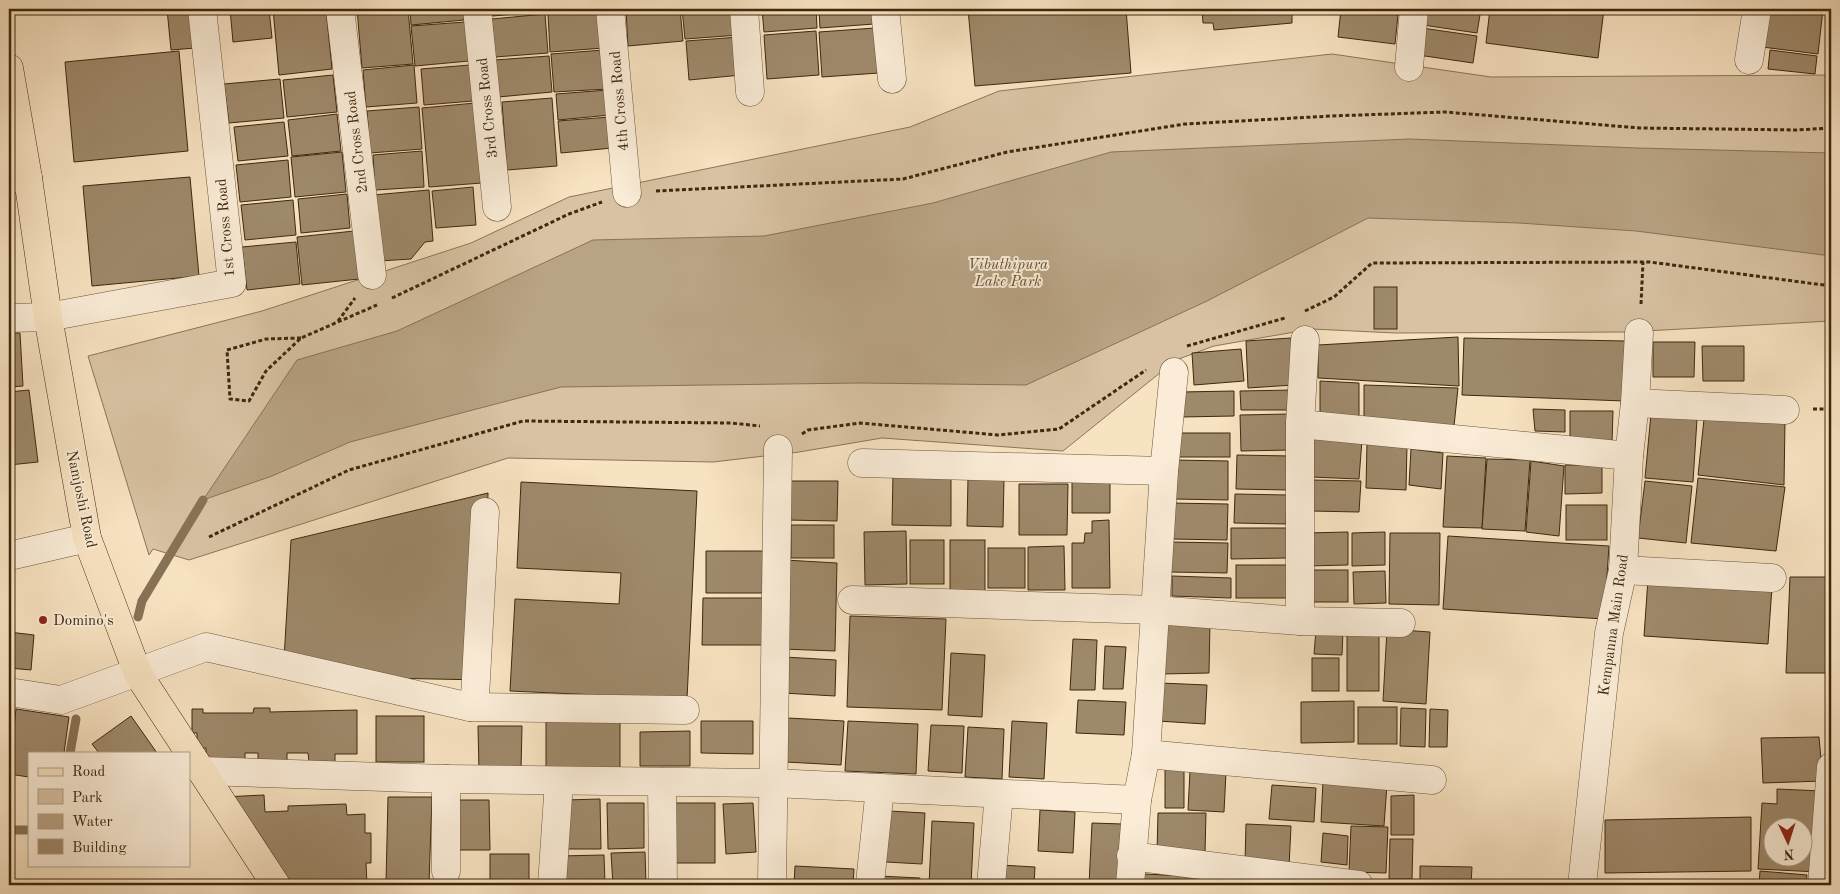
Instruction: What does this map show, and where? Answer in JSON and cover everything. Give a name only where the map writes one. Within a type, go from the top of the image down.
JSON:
[{"type":"main road","name":"Namjoshi Road","points":[[9,68],[18,178],[48,317],[87,538],[138,674],[276,885]]},
{"type":"street","name":"1st Cross Road","points":[[9,318],[48,317],[232,283],[202,9]]},
{"type":"street","name":"2nd Cross Road","points":[[340,9],[372,275]]},
{"type":"street","name":"3rd Cross Road","points":[[477,9],[497,207]]},
{"type":"street","name":"4th Cross Road","points":[[610,9],[627,193]]},
{"type":"street","points":[[744,9],[750,92]]},
{"type":"street","points":[[885,9],[892,79]]},
{"type":"street","points":[[1409,67],[1414,9]]},
{"type":"street","points":[[1749,60],[1758,9]]},
{"type":"street","name":"Kempanna Main Road","points":[[1582,885],[1609,633],[1623,570],[1629,456],[1635,403],[1639,333]]},
{"type":"street","points":[[1300,621],[1300,424],[1305,340]]},
{"type":"street","points":[[1130,885],[1137,800],[1146,754],[1164,471],[1174,372]]},
{"type":"street","points":[[1635,403],[1785,410]]},
{"type":"street","points":[[1300,424],[1629,456]]},
{"type":"street","points":[[772,884],[774,438]]},
{"type":"street","points":[[862,463],[1164,471]]},
{"type":"street","points":[[470,707],[474,697],[485,512]]},
{"type":"street","points":[[9,556],[87,538]]},
{"type":"street","points":[[1623,570],[1772,578]]},
{"type":"street","points":[[852,600],[1155,610],[1300,621],[1401,624]]},
{"type":"street","points":[[9,692],[61,700],[138,674],[206,647],[470,707],[685,710]]},
{"type":"street","points":[[1146,754],[1432,780]]},
{"type":"street","points":[[1822,885],[1831,767]]},
{"type":"street","points":[[203,771],[446,779],[773,783],[1137,800]]},
{"type":"street","points":[[446,779],[446,872]]},
{"type":"street","points":[[552,885],[559,781]]},
{"type":"street","points":[[662,782],[663,885]]},
{"type":"street","points":[[870,883],[880,788]]},
{"type":"street","points":[[991,885],[999,794]]},
{"type":"street","points":[[1132,856],[1359,885]]},
{"type":"path","points":[[388,300],[568,214],[627,193],[903,179],[1007,152],[1185,124],[1445,112],[1640,128],[1797,130],[1831,128]]},
{"type":"path","points":[[1639,333],[1643,262]]},
{"type":"path","points":[[301,338],[266,339],[226,350],[230,399],[250,401],[266,371],[301,338],[380,303]]},
{"type":"path","points":[[209,537],[349,470],[524,421],[731,423],[774,438]]},
{"type":"path","points":[[799,430],[808,430]]},
{"type":"green space","name":"Vibuthipura Lake Park","points":[[1332,54],[1491,77],[1831,75],[1831,321],[1626,332],[1395,333],[1312,329],[1214,346],[1176,360],[1063,451],[882,438],[799,452],[713,462],[508,458],[189,560],[153,549],[149,555],[88,356],[262,311],[471,243],[569,197],[910,127],[999,91]]},
{"type":"water","points":[[1409,139],[1831,153],[1831,256],[1636,231],[1519,223],[1368,218],[1207,301],[1026,385],[860,383],[561,387],[350,442],[272,476],[203,500],[297,360],[397,331],[593,240],[764,236],[933,203],[1111,152]]},
{"type":"building","points":[[167,9],[191,9],[195,48],[171,50]]},
{"type":"building","points":[[230,9],[269,9],[272,38],[233,42]]},
{"type":"building","points":[[273,9],[326,9],[332,69],[279,75]]},
{"type":"building","points":[[357,9],[408,9],[413,64],[362,68]]},
{"type":"building","points":[[410,9],[463,9],[464,20],[411,25]]},
{"type":"building","points":[[492,9],[546,9],[547,11],[493,16]]},
{"type":"building","points":[[626,9],[680,9],[683,41],[628,46]]},
{"type":"building","points":[[682,9],[736,9],[739,35],[685,39]]},
{"type":"building","points":[[762,9],[816,9],[817,28],[764,32]]},
{"type":"building","points":[[819,9],[873,9],[874,24],[820,28]]},
{"type":"building","points":[[968,9],[1126,9],[1131,73],[975,86]]},
{"type":"building","points":[[1202,9],[1292,9],[1292,23],[1214,30],[1213,23],[1203,23]]},
{"type":"building","points":[[1341,9],[1398,15],[1395,44],[1338,37]]},
{"type":"building","points":[[1425,9],[1481,9],[1477,33],[1423,25]]},
{"type":"building","points":[[1490,9],[1604,9],[1598,58],[1486,43]]},
{"type":"building","points":[[1767,9],[1823,9],[1818,54],[1762,47]]},
{"type":"building","points":[[601,10],[604,48],[550,52],[548,14]]},
{"type":"building","points":[[545,14],[548,53],[495,57],[492,19]]},
{"type":"building","points":[[465,22],[469,61],[415,66],[411,26]]},
{"type":"building","points":[[875,28],[879,73],[822,77],[819,32]]},
{"type":"building","points":[[1422,28],[1477,36],[1473,63],[1418,55]]},
{"type":"building","points":[[816,31],[819,75],[767,79],[764,35]]},
{"type":"building","points":[[739,37],[741,75],[689,80],[686,41]]},
{"type":"building","points":[[604,50],[607,89],[554,92],[551,54]]},
{"type":"building","points":[[1770,50],[1817,56],[1815,74],[1768,69]]},
{"type":"building","points":[[179,51],[188,151],[74,162],[65,62]]},
{"type":"building","points":[[549,56],[552,92],[498,97],[495,60]]},
{"type":"building","points":[[414,65],[417,103],[366,107],[363,70]]},
{"type":"building","points":[[470,65],[473,101],[424,105],[421,69]]},
{"type":"building","points":[[333,75],[337,112],[287,117],[283,80]]},
{"type":"building","points":[[280,79],[284,118],[229,123],[224,84]]},
{"type":"building","points":[[608,90],[610,115],[558,120],[556,94]]},
{"type":"building","points":[[552,98],[557,166],[507,170],[502,102]]},
{"type":"building","points":[[475,103],[482,183],[429,187],[422,108]]},
{"type":"building","points":[[419,107],[422,149],[370,153],[367,111]]},
{"type":"building","points":[[337,114],[341,151],[292,156],[288,120]]},
{"type":"building","points":[[610,117],[612,148],[561,153],[558,121]]},
{"type":"building","points":[[284,122],[288,156],[238,161],[234,127]]},
{"type":"building","points":[[422,151],[424,187],[375,190],[373,155]]},
{"type":"building","points":[[342,152],[346,192],[295,197],[291,157]]},
{"type":"building","points":[[288,160],[291,197],[240,202],[236,165]]},
{"type":"building","points":[[190,177],[199,276],[92,286],[83,186]]},
{"type":"building","points":[[473,187],[476,225],[436,228],[432,191]]},
{"type":"building","points":[[429,190],[433,241],[425,242],[411,259],[379,261],[373,195]]},
{"type":"building","points":[[347,194],[350,228],[301,233],[298,199]]},
{"type":"building","points":[[293,200],[296,235],[245,240],[241,205]]},
{"type":"building","points":[[354,231],[359,279],[302,285],[297,237]]},
{"type":"building","points":[[296,242],[300,284],[247,290],[242,247]]},
{"type":"building","points":[[1374,287],[1397,287],[1397,329],[1374,329]]},
{"type":"building","points":[[9,333],[20,333],[23,386],[9,387]]},
{"type":"building","points":[[1458,337],[1459,386],[1318,378],[1318,345]]},
{"type":"building","points":[[1291,338],[1293,385],[1248,388],[1246,341]]},
{"type":"building","points":[[1464,338],[1626,341],[1625,401],[1462,395]]},
{"type":"building","points":[[1653,342],[1695,342],[1694,377],[1653,377]]},
{"type":"building","points":[[1702,346],[1744,346],[1744,381],[1703,381]]},
{"type":"building","points":[[1241,349],[1244,381],[1194,385],[1192,353]]},
{"type":"building","points":[[1320,381],[1359,383],[1359,416],[1320,416]]},
{"type":"building","points":[[1364,385],[1458,388],[1454,426],[1364,417]]},
{"type":"building","points":[[29,390],[38,462],[9,465],[9,392]]},
{"type":"building","points":[[1294,390],[1293,410],[1241,410],[1240,391]]},
{"type":"building","points":[[1234,391],[1234,416],[1181,417],[1181,392]]},
{"type":"building","points":[[1533,409],[1565,410],[1565,432],[1535,431]]},
{"type":"building","points":[[1705,410],[1785,421],[1784,485],[1698,475]]},
{"type":"building","points":[[1570,411],[1613,411],[1612,442],[1570,442]]},
{"type":"building","points":[[1290,414],[1291,450],[1241,451],[1240,415]]},
{"type":"building","points":[[1651,414],[1697,419],[1693,482],[1645,478]]},
{"type":"building","points":[[1176,433],[1230,433],[1230,457],[1176,457]]},
{"type":"building","points":[[1313,439],[1362,440],[1359,479],[1311,477]]},
{"type":"building","points":[[1367,442],[1407,445],[1406,490],[1366,488]]},
{"type":"building","points":[[1411,449],[1443,453],[1441,489],[1409,485]]},
{"type":"building","points":[[1237,455],[1290,456],[1289,490],[1236,489]]},
{"type":"building","points":[[1447,456],[1486,458],[1482,528],[1443,527]]},
{"type":"building","points":[[1487,459],[1530,460],[1525,531],[1482,529]]},
{"type":"building","points":[[1175,460],[1228,461],[1228,500],[1174,499]]},
{"type":"building","points":[[1531,461],[1564,466],[1559,536],[1526,532]]},
{"type":"building","points":[[1565,465],[1602,465],[1602,493],[1565,494]]},
{"type":"building","points":[[893,474],[951,474],[951,526],[892,525]]},
{"type":"building","points":[[968,478],[1004,479],[1003,527],[967,526]]},
{"type":"building","points":[[1698,478],[1785,487],[1776,551],[1691,543]]},
{"type":"building","points":[[1312,480],[1361,481],[1359,512],[1311,511]]},
{"type":"building","points":[[786,481],[838,481],[837,521],[786,520]]},
{"type":"building","points":[[1110,481],[1110,513],[1072,513],[1072,482]]},
{"type":"building","points":[[1645,481],[1692,486],[1686,543],[1638,538]]},
{"type":"building","points":[[521,482],[697,491],[687,699],[510,691],[515,599],[619,604],[621,573],[517,568]]},
{"type":"building","points":[[1019,484],[1068,484],[1067,535],[1019,535]]},
{"type":"building","points":[[488,493],[484,680],[283,676],[291,540]]},
{"type":"building","points":[[1235,494],[1287,495],[1286,524],[1234,523]]},
{"type":"building","points":[[1170,503],[1228,504],[1227,540],[1170,539]]},
{"type":"building","points":[[1566,505],[1607,505],[1607,540],[1566,540]]},
{"type":"building","points":[[1109,520],[1110,588],[1072,588],[1072,543],[1084,543],[1085,533],[1092,533],[1092,521]]},
{"type":"building","points":[[791,525],[834,525],[834,558],[791,558]]},
{"type":"building","points":[[1231,528],[1287,528],[1287,558],[1231,559]]},
{"type":"building","points":[[906,531],[907,584],[865,585],[864,532]]},
{"type":"building","points":[[1348,532],[1348,565],[1307,566],[1306,533]]},
{"type":"building","points":[[1385,532],[1385,565],[1352,566],[1352,533]]},
{"type":"building","points":[[1390,533],[1440,533],[1439,605],[1389,604]]},
{"type":"building","points":[[1448,536],[1609,546],[1604,619],[1443,609]]},
{"type":"building","points":[[910,540],[944,540],[944,584],[910,584]]},
{"type":"building","points":[[950,540],[985,540],[985,594],[950,594]]},
{"type":"building","points":[[1170,542],[1228,543],[1227,573],[1169,572]]},
{"type":"building","points":[[1064,546],[1065,590],[1028,590],[1028,547]]},
{"type":"building","points":[[988,548],[1025,548],[1025,588],[988,588]]},
{"type":"building","points":[[706,551],[765,551],[766,593],[706,593]]},
{"type":"building","points":[[785,560],[837,563],[835,651],[783,649]]},
{"type":"building","points":[[1236,565],[1287,565],[1287,598],[1236,598]]},
{"type":"building","points":[[1306,570],[1348,570],[1348,602],[1306,602]]},
{"type":"building","points":[[1385,571],[1386,603],[1354,604],[1353,572]]},
{"type":"building","points":[[1172,576],[1231,578],[1231,598],[1172,596]]},
{"type":"building","points":[[1790,577],[1831,577],[1831,673],[1786,673]]},
{"type":"building","points":[[1648,579],[1772,587],[1768,644],[1644,636]]},
{"type":"building","points":[[703,598],[764,598],[763,645],[702,645]]},
{"type":"building","points":[[850,616],[946,619],[942,710],[847,707]]},
{"type":"building","points":[[1165,621],[1210,621],[1209,673],[1162,674]]},
{"type":"building","points":[[1387,629],[1430,632],[1426,704],[1383,701]]},
{"type":"building","points":[[1316,630],[1343,631],[1342,655],[1314,654]]},
{"type":"building","points":[[9,632],[34,635],[31,670],[9,668]]},
{"type":"building","points":[[1347,632],[1379,632],[1379,691],[1347,691]]},
{"type":"building","points":[[1073,639],[1097,640],[1095,690],[1070,690]]},
{"type":"building","points":[[1105,646],[1126,647],[1123,689],[1103,689]]},
{"type":"building","points":[[951,653],[985,655],[982,717],[948,715]]},
{"type":"building","points":[[784,657],[836,660],[835,696],[783,693]]},
{"type":"building","points":[[1312,658],[1339,658],[1339,691],[1312,691]]},
{"type":"building","points":[[1160,683],[1207,685],[1205,724],[1158,721]]},
{"type":"building","points":[[1078,700],[1126,702],[1124,735],[1076,733]]},
{"type":"building","points":[[1354,701],[1354,742],[1301,743],[1301,702]]},
{"type":"building","points":[[1358,707],[1397,707],[1397,744],[1358,744]]},
{"type":"building","points":[[254,708],[270,708],[270,712],[357,710],[357,754],[335,754],[335,762],[309,762],[308,753],[287,753],[287,765],[258,765],[258,753],[245,753],[245,760],[206,760],[206,748],[197,748],[197,733],[192,733],[192,709],[203,709],[203,713],[253,713]]},
{"type":"building","points":[[1401,708],[1426,709],[1425,747],[1400,746]]},
{"type":"building","points":[[16,709],[69,717],[64,752],[28,752],[28,777],[9,774]]},
{"type":"building","points":[[1430,709],[1448,710],[1447,747],[1429,747]]},
{"type":"building","points":[[546,712],[620,713],[620,768],[546,767]]},
{"type":"building","points":[[131,716],[156,752],[98,752],[92,744]]},
{"type":"building","points":[[376,716],[424,716],[424,762],[376,762]]},
{"type":"building","points":[[788,718],[844,721],[841,765],[786,762]]},
{"type":"building","points":[[701,721],[753,721],[753,754],[701,753]]},
{"type":"building","points":[[848,721],[918,724],[916,774],[845,771]]},
{"type":"building","points":[[1012,721],[1047,723],[1044,779],[1009,777]]},
{"type":"building","points":[[931,725],[964,726],[962,773],[928,771]]},
{"type":"building","points":[[478,726],[522,726],[521,771],[479,771]]},
{"type":"building","points":[[968,727],[1004,729],[1002,779],[965,777]]},
{"type":"building","points":[[690,731],[690,766],[640,766],[640,732]]},
{"type":"building","points":[[1819,737],[1823,781],[1763,783],[1761,738]]},
{"type":"building","points":[[1165,769],[1184,770],[1184,808],[1165,808]]},
{"type":"building","points":[[1190,771],[1226,772],[1224,812],[1188,810]]},
{"type":"building","points":[[1323,781],[1387,785],[1384,826],[1321,822]]},
{"type":"building","points":[[1272,785],[1316,788],[1314,822],[1269,819]]},
{"type":"building","points":[[1777,789],[1822,791],[1818,872],[1758,869],[1762,803],[1777,804]]},
{"type":"building","points":[[264,795],[265,812],[288,811],[288,806],[346,804],[347,815],[365,814],[365,833],[371,833],[371,863],[366,863],[367,885],[279,885],[223,797]]},
{"type":"building","points":[[1414,795],[1414,835],[1391,835],[1391,796]]},
{"type":"building","points":[[388,797],[432,797],[429,883],[386,882]]},
{"type":"building","points":[[600,799],[601,849],[565,849],[564,800]]},
{"type":"building","points":[[451,800],[489,800],[490,850],[451,850]]},
{"type":"building","points":[[607,803],[644,803],[644,848],[608,849]]},
{"type":"building","points":[[669,803],[715,803],[715,863],[669,863]]},
{"type":"building","points":[[753,803],[756,852],[726,854],[723,804]]},
{"type":"building","points":[[1040,810],[1075,812],[1073,853],[1038,851]]},
{"type":"building","points":[[889,811],[925,813],[922,864],[886,862]]},
{"type":"building","points":[[1158,813],[1206,813],[1205,853],[1157,853]]},
{"type":"building","points":[[1751,817],[1751,871],[1605,873],[1605,820]]},
{"type":"building","points":[[932,821],[974,823],[971,885],[929,885]]},
{"type":"building","points":[[1092,823],[1122,824],[1118,885],[1089,885]]},
{"type":"building","points":[[1246,824],[1291,826],[1289,867],[1245,862]]},
{"type":"building","points":[[1351,826],[1388,827],[1386,873],[1349,872]]},
{"type":"building","points":[[1323,833],[1348,836],[1347,865],[1321,862]]},
{"type":"building","points":[[1390,839],[1413,839],[1412,879],[1389,879]]},
{"type":"building","points":[[645,852],[646,885],[613,885],[611,853]]},
{"type":"building","points":[[490,854],[529,854],[529,885],[490,885]]},
{"type":"building","points":[[604,855],[605,885],[561,885],[560,856]]},
{"type":"building","points":[[1000,865],[1035,867],[1034,885],[999,885]]},
{"type":"building","points":[[795,866],[854,869],[853,885],[794,885]]},
{"type":"building","points":[[1420,866],[1472,867],[1471,885],[1420,885]]},
{"type":"building","points":[[1760,871],[1807,875],[1806,885],[1759,885]]},
{"type":"building","points":[[1144,874],[1205,877],[1204,885],[1143,885]]},
{"type":"building","points":[[879,876],[920,878],[920,885],[878,885]]},
{"type":"building","points":[[1605,881],[1675,885],[1605,885]]},
{"type":"waterway","points":[[138,617],[142,601],[203,500]]},
{"type":"waterway","points":[[70,752],[76,719]]},
{"type":"waterway","points":[[9,830],[28,830]]},
{"type":"place","name":"Domino's","points":[[43,620]]}]
